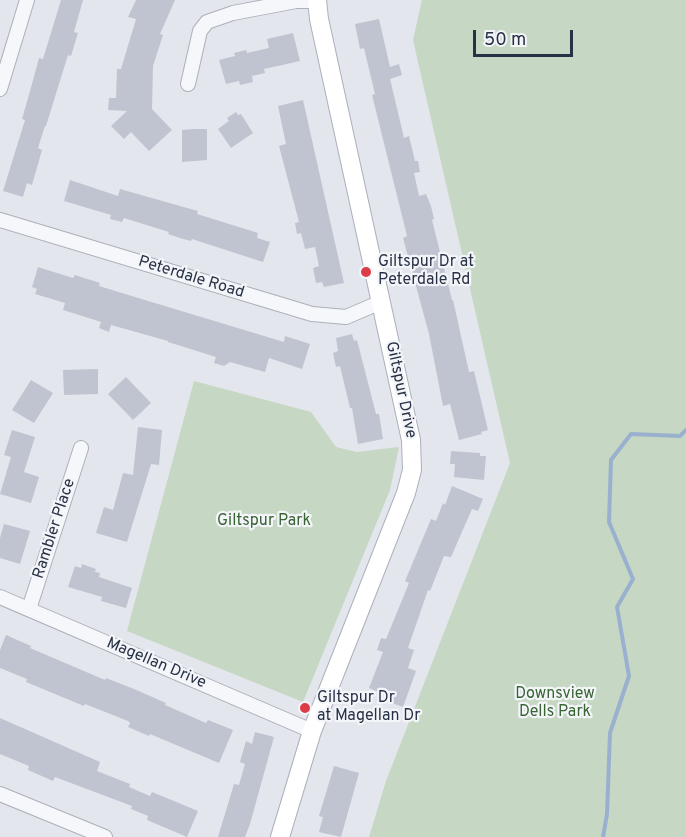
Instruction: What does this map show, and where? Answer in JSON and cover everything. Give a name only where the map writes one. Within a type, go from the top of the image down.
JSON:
[{"type":"street","points":[[0,89],[27,0]]},
{"type":"street","points":[[188,84],[200,32],[207,22],[215,17],[233,13],[296,1],[317,1]]},
{"type":"street","name":"Giltspur Drive","points":[[280,837],[312,731],[406,493],[412,470],[411,440],[318,19],[317,1]]},
{"type":"street","name":"Peterdale Road","points":[[0,220],[312,314],[346,317],[381,302]]},
{"type":"street","name":"Rambler Place","points":[[29,609],[81,448]]},
{"type":"street","name":"Magellan Drive","points":[[0,597],[312,731]]},
{"type":"street","points":[[0,794],[105,837]]},
{"type":"green space","name":"Downsview Dells Park","points":[[422,0],[686,0],[686,837],[369,837],[386,781],[510,463],[413,40]]},
{"type":"green space","name":"Giltspur Park","points":[[194,381],[311,412],[336,447],[357,452],[399,447],[390,490],[303,702],[127,631]]},
{"type":"building","points":[[61,0],[83,0],[74,32],[78,33],[71,56],[68,55],[38,148],[42,150],[32,185],[27,183],[23,197],[3,191],[25,120],[22,119],[39,58],[43,59]]},
{"type":"building","points":[[136,0],[175,0],[160,34],[163,35],[153,66],[152,109],[172,130],[149,151],[131,132],[124,139],[111,126],[127,111],[108,110],[109,98],[116,98],[117,69],[121,69],[136,19],[128,17]]},
{"type":"building","points":[[379,19],[390,67],[399,64],[402,75],[390,79],[404,138],[409,136],[415,161],[418,161],[420,172],[414,173],[419,196],[426,194],[431,206],[434,219],[432,220],[469,372],[474,371],[488,430],[481,432],[482,434],[459,440],[450,404],[443,406],[429,334],[403,238],[407,236],[372,95],[375,94],[364,48],[360,49],[355,24]]},
{"type":"building","points":[[293,33],[300,61],[264,69],[265,73],[252,76],[253,82],[240,85],[239,81],[226,84],[219,60],[235,56],[234,53],[246,50],[247,53],[269,48],[267,39]]},
{"type":"building","points":[[303,100],[344,283],[324,287],[322,282],[316,283],[313,268],[319,266],[315,247],[305,249],[301,233],[297,234],[295,223],[299,222],[279,146],[286,144],[278,106]]},
{"type":"building","points":[[236,112],[238,115],[241,114],[253,133],[231,148],[218,129],[229,121],[227,118]]},
{"type":"building","points":[[207,129],[207,160],[182,162],[182,130]]},
{"type":"building","points":[[70,180],[118,196],[120,189],[198,211],[197,214],[258,233],[257,238],[270,242],[263,262],[192,239],[191,241],[180,238],[168,234],[169,232],[124,218],[122,222],[110,219],[111,215],[64,201]]},
{"type":"building","points":[[38,267],[73,278],[75,275],[100,283],[99,286],[284,342],[285,336],[310,344],[302,369],[269,358],[265,372],[230,362],[224,366],[214,363],[216,357],[168,341],[111,325],[109,332],[99,328],[101,322],[63,310],[65,303],[35,294],[37,289],[32,287]]},
{"type":"building","points":[[352,334],[354,341],[357,340],[376,414],[379,414],[383,439],[358,444],[352,408],[350,408],[340,366],[336,367],[333,353],[338,351],[336,338]]},
{"type":"building","points":[[98,369],[98,394],[64,395],[63,370]]},
{"type":"building","points":[[126,377],[151,403],[133,420],[108,394]]},
{"type":"building","points":[[31,380],[53,393],[34,423],[12,410]]},
{"type":"building","points":[[138,427],[162,430],[159,465],[151,464],[127,542],[96,533],[104,507],[113,510],[123,473],[133,475]]},
{"type":"building","points":[[12,430],[35,437],[24,472],[39,477],[31,503],[0,494],[11,457],[4,455]]},
{"type":"building","points":[[451,451],[480,453],[480,456],[486,456],[484,480],[454,477],[455,464],[450,464]]},
{"type":"building","points":[[452,486],[483,499],[478,511],[472,509],[451,557],[444,556],[430,591],[428,590],[408,648],[414,650],[408,668],[416,671],[403,707],[384,700],[386,695],[369,688],[383,652],[377,650],[381,638],[386,639],[409,583],[405,581],[431,519],[436,521]]},
{"type":"building","points":[[4,524],[30,531],[20,564],[0,558],[0,538]]},
{"type":"building","points":[[82,564],[96,569],[95,572],[100,573],[99,577],[132,588],[126,608],[101,601],[102,597],[68,587],[75,566],[81,568]]},
{"type":"building","points":[[6,635],[31,646],[30,648],[105,680],[106,678],[134,689],[206,723],[208,720],[233,730],[219,763],[128,727],[130,723],[128,721],[26,682],[27,679],[0,668],[0,650]]},
{"type":"building","points":[[0,718],[100,762],[97,771],[130,784],[129,787],[150,796],[152,792],[198,811],[187,837],[147,820],[148,816],[131,809],[132,806],[55,777],[53,781],[28,770],[29,766],[0,754]]},
{"type":"building","points":[[255,732],[274,737],[250,824],[245,837],[218,837],[234,784],[239,785],[245,764],[240,762],[246,741],[252,744]]},
{"type":"building","points":[[334,766],[359,773],[341,837],[319,832],[323,817],[319,816]]},
{"type":"waterway","points":[[603,837],[607,814],[610,733],[629,676],[617,607],[633,579],[609,522],[611,460],[631,434],[680,436],[686,430]]},
{"type":"place","name":"Giltspur Dr at Peterdale Rd","points":[[366,272]]},
{"type":"place","name":"Giltspur Dr at Magellan Dr","points":[[305,708]]}]
